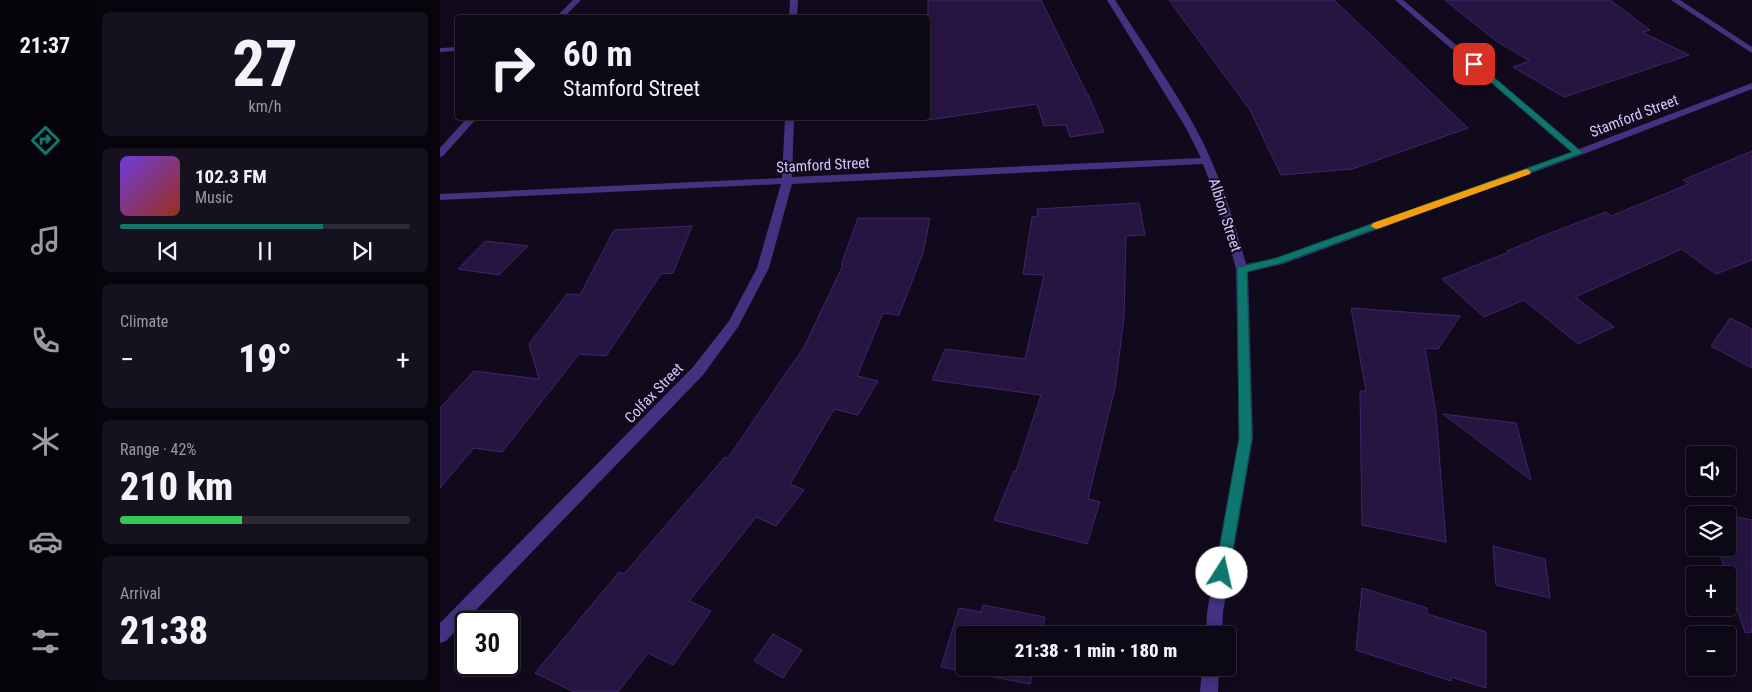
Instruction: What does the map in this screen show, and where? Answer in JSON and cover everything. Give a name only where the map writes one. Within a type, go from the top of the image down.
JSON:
[{"type":"street","points":[[561,15],[577,0]]},
{"type":"street","points":[[793,15],[794,0]]},
{"type":"street","name":"Albion Street","points":[[1111,0],[1190,128],[1207,160],[1226,211],[1242,270],[1246,438],[1215,626]]},
{"type":"street","points":[[1399,0],[1578,153]]},
{"type":"street","points":[[1675,0],[1752,51]]},
{"type":"street","points":[[440,50],[455,49]]},
{"type":"street","name":"Stamford Street","points":[[1242,270],[1278,261],[1578,153],[1752,86]]},
{"type":"street","points":[[440,154],[470,120]]},
{"type":"street","name":"Colfax Street","points":[[440,635],[698,371],[728,332],[763,268],[778,219],[786,182],[789,120]]},
{"type":"street","name":"Stamford Street","points":[[440,197],[786,182],[1207,160]]},
{"type":"street","points":[[1209,692],[1210,676]]},
{"type":"building","points":[[928,0],[1041,0],[1088,94],[1104,132],[1070,137],[1066,125],[1044,126],[1037,104],[930,120],[930,15],[928,15]]},
{"type":"building","points":[[1169,0],[1334,0],[1468,128],[1352,169],[1281,175],[1250,110]]},
{"type":"building","points":[[1445,0],[1610,0],[1650,30],[1642,32],[1689,55],[1564,97],[1513,67],[1530,61],[1496,41]]},
{"type":"building","points":[[1752,151],[1752,260],[1716,274],[1682,249],[1575,297],[1614,327],[1578,344],[1524,300],[1484,317],[1442,279],[1543,236],[1606,212],[1611,216],[1689,184],[1683,180]]},
{"type":"building","points":[[1139,203],[1145,235],[1126,236],[1124,318],[1115,388],[1088,499],[1100,502],[1087,544],[994,520],[1014,471],[1016,471],[1041,395],[932,380],[945,349],[1025,359],[1044,275],[1023,274],[1032,217],[1038,216],[1037,209]]},
{"type":"building","points":[[858,218],[930,218],[923,253],[899,315],[883,313],[857,376],[878,381],[858,415],[834,409],[790,484],[804,490],[776,526],[756,517],[689,601],[711,611],[673,665],[648,653],[618,692],[574,692],[535,673],[619,572],[624,574],[725,457],[728,458],[804,347],[843,265],[841,265]]},
{"type":"building","points":[[692,226],[673,273],[661,274],[606,356],[579,354],[502,452],[474,448],[440,488],[440,408],[474,371],[539,379],[529,344],[567,294],[580,295],[614,230]]},
{"type":"building","points":[[486,241],[528,246],[499,275],[458,269]]},
{"type":"building","points":[[1351,308],[1460,316],[1438,349],[1425,348],[1436,414],[1446,542],[1362,525],[1360,391],[1366,391]]},
{"type":"building","points":[[1730,318],[1752,329],[1752,368],[1711,346]]},
{"type":"building","points":[[1443,414],[1516,423],[1531,480]]},
{"type":"building","points":[[1736,517],[1752,520],[1752,632],[1745,633],[1736,605],[1736,566],[1724,566],[1721,556],[1736,556]]},
{"type":"building","points":[[1493,546],[1545,559],[1550,598],[1496,585]]},
{"type":"building","points":[[1362,588],[1427,608],[1427,614],[1486,632],[1486,688],[1451,677],[1451,681],[1356,650]]},
{"type":"building","points":[[983,605],[1045,617],[1043,626],[956,626],[956,670],[941,667],[959,608],[981,612]]},
{"type":"building","points":[[773,634],[802,650],[783,678],[754,661]]},
{"type":"building","points":[[988,676],[1032,676],[1030,684]]},
{"type":"slow traffic","points":[[1376,226],[1527,172]]},
{"type":"route","points":[[1222,573],[1246,438],[1242,270],[1278,261],[1578,153],[1474,64]]}]
